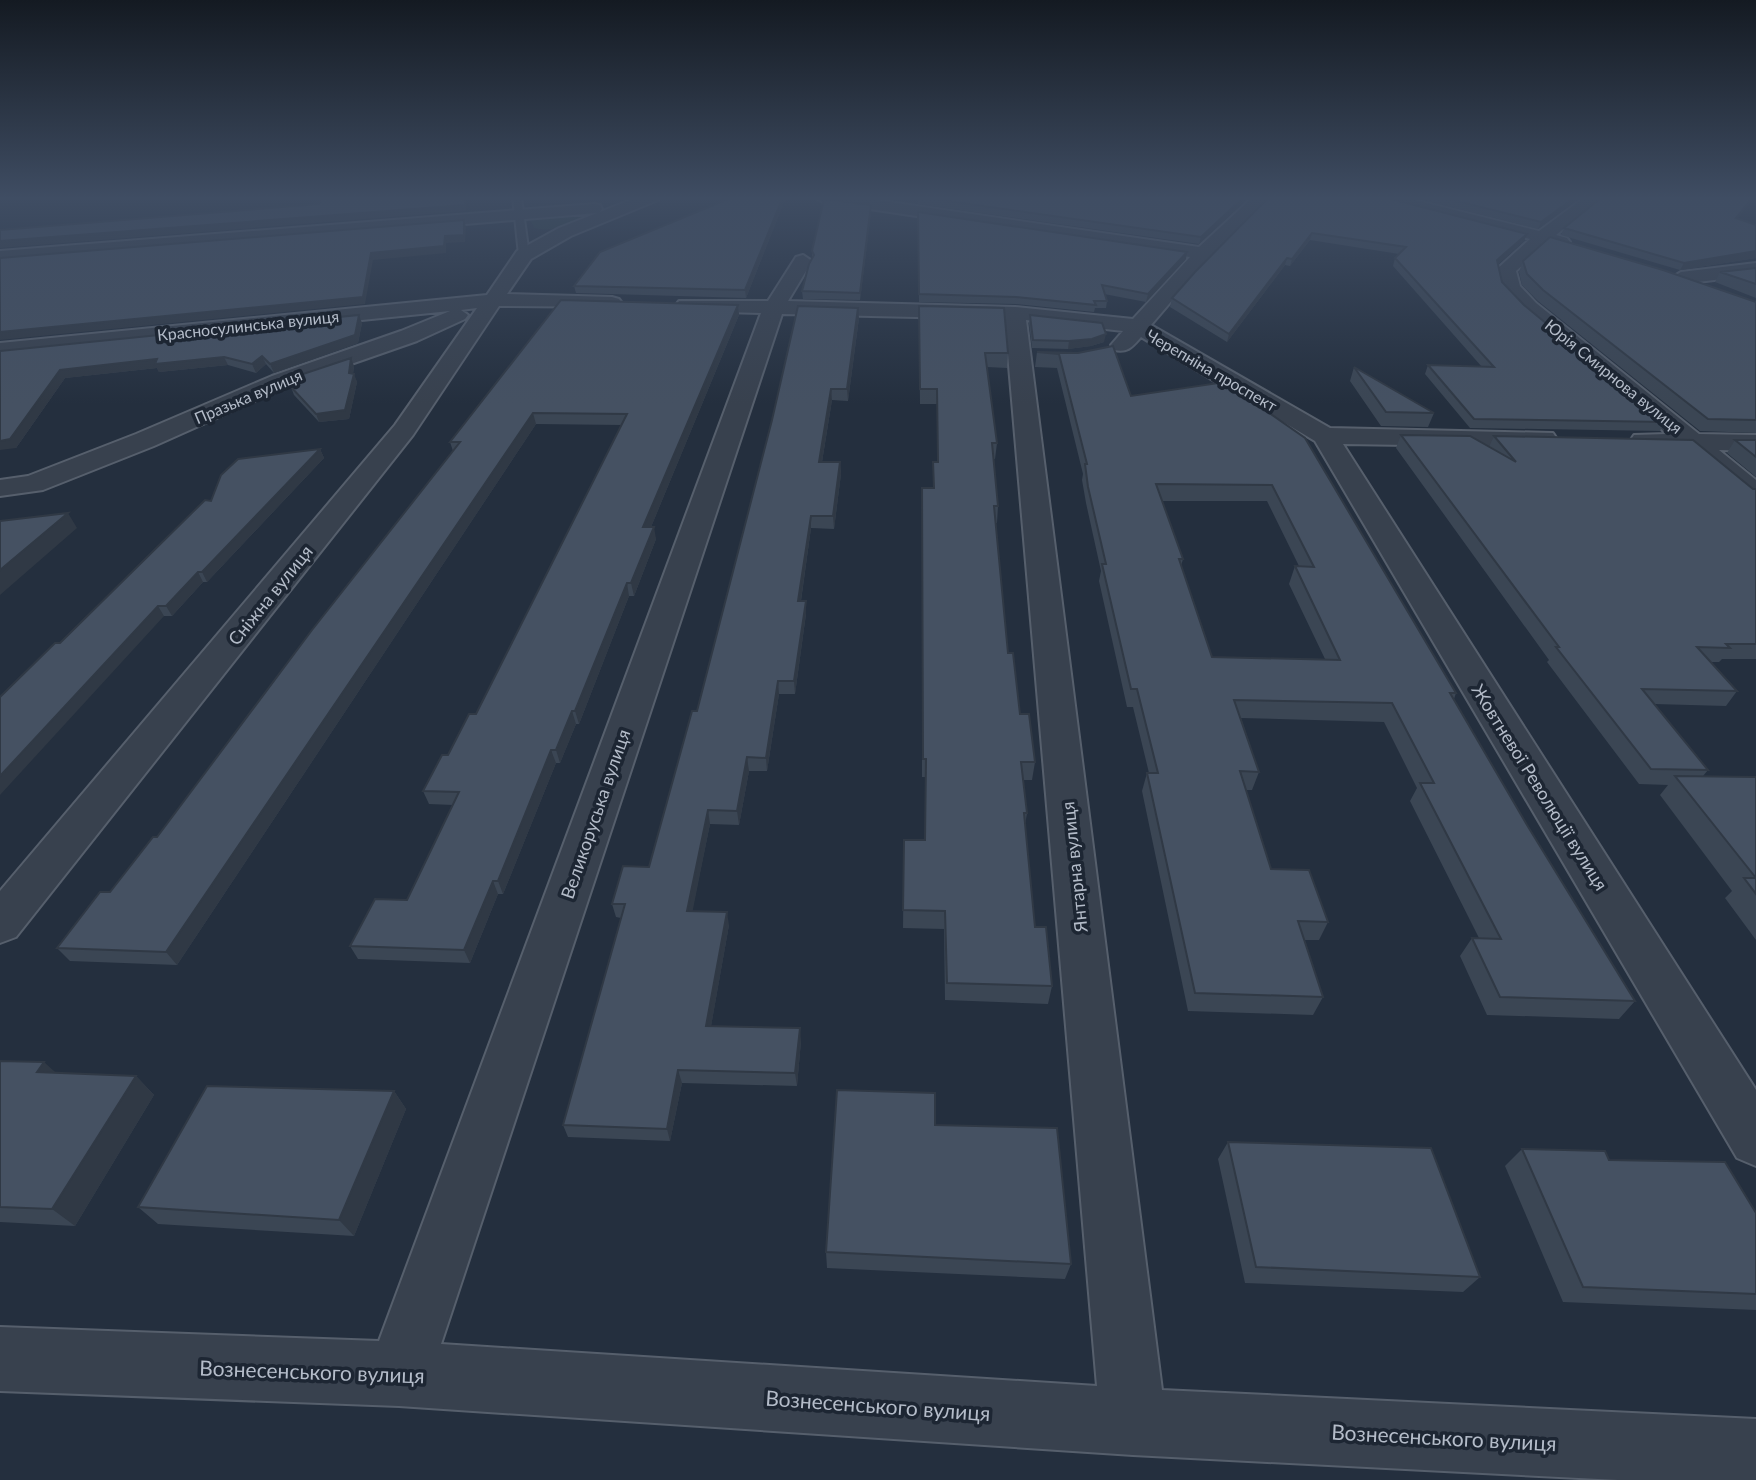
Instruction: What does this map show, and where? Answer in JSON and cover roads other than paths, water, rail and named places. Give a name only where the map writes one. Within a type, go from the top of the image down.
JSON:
[{"type":"street","name":"Сніжна вулиця","points":[[0,924],[404,430],[517,266]]},
{"type":"street","name":"Великоруська вулиця","points":[[399,1374],[774,307],[800,266]]},
{"type":"street","points":[[1101,353],[1115,350],[1128,341],[1137,326],[1191,266]]},
{"type":"street","name":"Юрія Смирнова вулиця","points":[[1511,266],[1506,271],[1511,288],[1530,307],[1756,494]]},
{"type":"street","points":[[1719,292],[1675,276],[1756,270]]},
{"type":"street","points":[[495,300],[634,303]]},
{"type":"street","name":"Красносулинська вулиця","points":[[0,350],[495,300]]},
{"type":"street","name":"Празька вулиця","points":[[0,488],[33,484],[145,440],[280,381],[409,336],[495,300]]},
{"type":"street","name":"Черепніна проспект","points":[[662,304],[1016,313],[1137,326],[1325,436],[1572,440]]},
{"type":"street","name":"Янтарна вулиця","points":[[1016,313],[1027,357],[1133,1422]]},
{"type":"street","name":"Жовтневої Революції вулиця","points":[[1325,436],[1756,1139]]},
{"type":"street","points":[[1626,441],[1756,443]]},
{"type":"street","points":[[0,509],[33,484]]},
{"type":"street","name":"Вознесенського вулиця","points":[[0,1359],[399,1374],[1133,1422],[1756,1453]]}]
